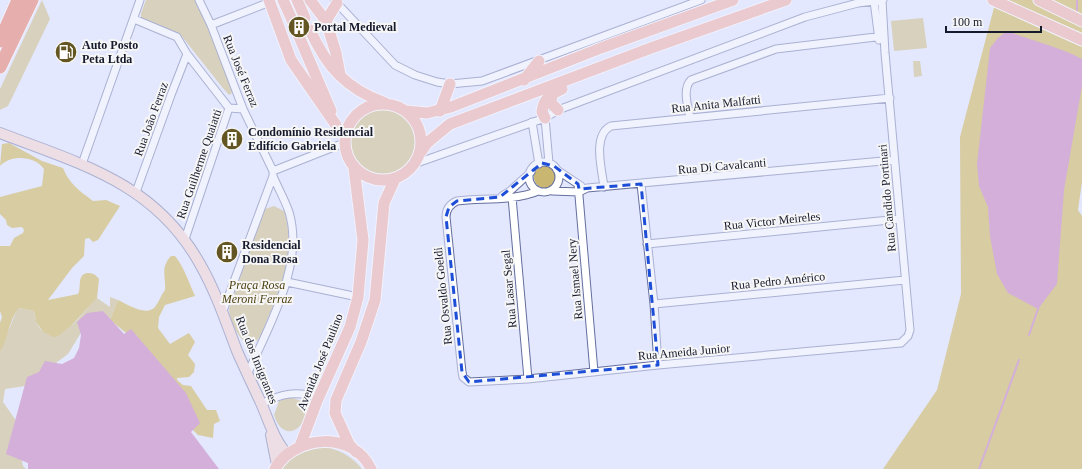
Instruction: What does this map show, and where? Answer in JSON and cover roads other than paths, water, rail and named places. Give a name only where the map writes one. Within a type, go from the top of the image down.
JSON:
[{"type":"highway","points":[[0,41],[18,0]]},
{"type":"highway","points":[[0,67],[32,0]]},
{"type":"main road","points":[[282,0],[293,22]]},
{"type":"main road","points":[[297,0],[305,18]]},
{"type":"main road","points":[[310,0],[326,21],[336,53],[340,75]]},
{"type":"main road","points":[[310,30],[321,54],[344,81],[365,95],[406,111],[421,113],[440,111],[524,80],[601,48],[733,0]]},
{"type":"main road","points":[[298,34],[344,142],[347,156],[354,168],[366,177],[380,181],[395,179],[407,173],[416,163],[427,143],[450,124],[581,76],[651,48],[786,0]]},
{"type":"main road","points":[[993,0],[1082,40]]},
{"type":"main road","points":[[1039,0],[1082,21]]},
{"type":"main road","points":[[269,1],[291,60],[336,124]]},
{"type":"main road","points":[[326,21],[336,2]]},
{"type":"main road","points":[[601,48],[616,47],[663,31],[678,27],[682,28],[681,34],[658,43],[651,48]]},
{"type":"main road","points":[[524,80],[539,61]]},
{"type":"main road","points":[[545,118],[542,112],[543,106],[552,93],[569,85],[581,76]]},
{"type":"main road","points":[[440,111],[448,94],[450,84]]},
{"type":"main road","points":[[552,93],[550,99],[558,110]]},
{"type":"main road","points":[[344,142],[348,125],[358,113],[371,106],[387,104]]},
{"type":"main road","points":[[406,111],[414,119],[420,129],[422,140],[421,152]]},
{"type":"main road","name":"Avenida José Paulino","points":[[300,446],[319,397],[350,327],[358,297],[363,240],[354,168]]},
{"type":"main road","points":[[370,469],[349,444],[335,413],[336,400],[361,342],[375,300],[384,203],[395,179]]},
{"type":"main road","points":[[276,467],[287,454],[300,446],[319,441],[339,443],[356,452]]},
{"type":"street","points":[[82,164],[140,0]]},
{"type":"street","name":"Rua José Ferraz","points":[[199,0],[211,25],[243,109],[273,173],[289,212],[292,226],[292,241],[287,282],[247,375]]},
{"type":"street","points":[[336,2],[395,65],[423,78],[450,84],[482,81],[701,0]]},
{"type":"street","points":[[416,163],[545,118],[558,110],[805,17],[834,8],[882,0]]},
{"type":"street","name":"Rua Candido Portinari","points":[[880,36],[882,0]]},
{"type":"street","points":[[211,25],[269,1]]},
{"type":"street","name":"Rua Candido Portinari","points":[[874,1],[880,36],[885,53],[890,98],[894,160],[910,330],[906,340]]},
{"type":"street","points":[[134,19],[177,38],[187,54],[229,108]]},
{"type":"street","points":[[690,118],[686,91],[687,84],[691,80],[776,49],[880,36]]},
{"type":"street","name":"Rua João Ferraz","points":[[136,192],[187,54]]},
{"type":"street","name":"Rua Anita Malfatti","points":[[604,187],[599,141],[605,129],[613,125],[890,98]]},
{"type":"street","name":"Rua Guilherme Quaiatti","points":[[185,239],[229,108],[243,109]]},
{"type":"street","points":[[545,118],[549,163],[578,188]]},
{"type":"street","points":[[532,122],[539,164]]},
{"type":"street","name":"Rua dos Imigrantes","points":[[0,133],[82,164],[136,192],[161,212],[185,239],[200,264],[223,311],[247,375],[271,429],[287,454]]},
{"type":"street","points":[[223,311],[273,173],[344,142]]},
{"type":"street","name":"Rua Di Cavalcanti","points":[[552,191],[894,160]]},
{"type":"street","points":[[500,197],[510,191],[539,164],[549,163]]},
{"type":"street","points":[[500,197],[512,198],[530,195],[538,191],[552,191],[559,182],[557,170]]},
{"type":"street","points":[[530,172],[530,181],[538,191]]},
{"type":"street","points":[[642,184],[654,304],[658,365]]},
{"type":"street","name":"Rua Ismael Nery","points":[[578,188],[594,372]]},
{"type":"street","name":"Rua Osvaldo Goeldi","points":[[465,380],[462,372],[446,217],[447,210],[457,201],[500,197]]},
{"type":"street","name":"Rua Lasar Segal","points":[[512,198],[528,379]]},
{"type":"street","name":"Rua Victor Meireles","points":[[647,244],[900,219]]},
{"type":"street","name":"Rua Pedro Américo","points":[[654,304],[905,280]]},
{"type":"street","points":[[287,282],[358,297]]},
{"type":"street","name":"Rua Ameida Junior","points":[[465,380],[472,383],[528,379],[658,365],[897,344],[906,340]]},
{"type":"street","points":[[261,404],[289,393],[302,393],[319,397]]},
{"type":"street","name":"Rua dos Imigrantes","points":[[271,429],[276,467]]},
{"type":"waterway","points":[[1077,0],[1077,10]]},
{"type":"waterway","points":[[1029,335],[1039,306]]},
{"type":"waterway","points":[[979,469],[1019,360]]},
{"type":"place","name":"Portal Medieval","points":[[299,27]]},
{"type":"place","name":"Auto Posto Peta Ltda","points":[[66,52]]},
{"type":"place","name":"Condomínio Residencial Edifício Gabriela","points":[[232,139]]},
{"type":"place","name":"Residencial Dona Rosa","points":[[227,252]]},
{"type":"park label","name":"Praça Rosa Meroni Ferraz","points":[[257,292]]}]
